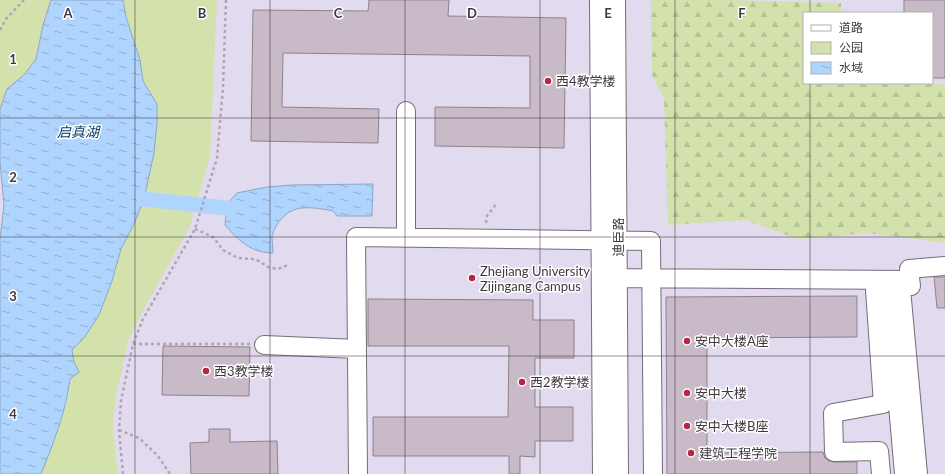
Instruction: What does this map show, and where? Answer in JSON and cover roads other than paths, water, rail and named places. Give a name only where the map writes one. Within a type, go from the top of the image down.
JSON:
[{"type":"street","name":"迪臣路","points":[[599,0],[609,241],[618,278],[619,474]]},
{"type":"street","name":"迪臣路","points":[[602,474],[616,0]]},
{"type":"street","points":[[406,111],[406,238]]},
{"type":"street","points":[[358,474],[356,237],[651,241],[653,474]]},
{"type":"street","points":[[927,474],[909,269],[945,266]]},
{"type":"street","points":[[618,278],[888,285],[901,289],[918,474]]},
{"type":"street","points":[[881,474],[879,452],[834,452],[833,413],[882,404],[875,290],[888,285],[910,280]]},
{"type":"street","points":[[888,285],[904,474]]},
{"type":"street","points":[[264,345],[357,349]]},
{"type":"water","name":"启真湖","points":[[51,0],[123,0],[126,17],[140,60],[143,81],[157,104],[154,153],[144,199],[134,224],[121,249],[112,281],[99,315],[84,338],[72,350],[74,362],[79,372],[70,379],[62,416],[41,474],[0,474],[0,239],[4,205],[0,162],[0,109],[7,89],[25,74],[36,59],[43,25]]},
{"type":"water","points":[[373,184],[372,216],[337,216],[333,211],[310,208],[302,208],[291,211],[282,218],[276,227],[272,237],[273,253],[258,251],[246,245],[225,225],[227,204],[237,193],[267,187],[292,185]]},
{"type":"waterway","points":[[144,199],[226,208]]},
{"type":"place","name":"西4教学楼","points":[[548,81]]},
{"type":"place","name":"Zhejiang University Zijingang Campus","points":[[472,278]]},
{"type":"place","name":"安中大楼A座","points":[[687,341]]},
{"type":"place","name":"西3教学楼","points":[[206,371]]},
{"type":"place","name":"西2教学楼","points":[[522,382]]},
{"type":"place","name":"安中大楼","points":[[687,393]]},
{"type":"place","name":"安中大楼B座","points":[[687,426]]},
{"type":"place","name":"建筑工程学院","points":[[691,453]]}]
